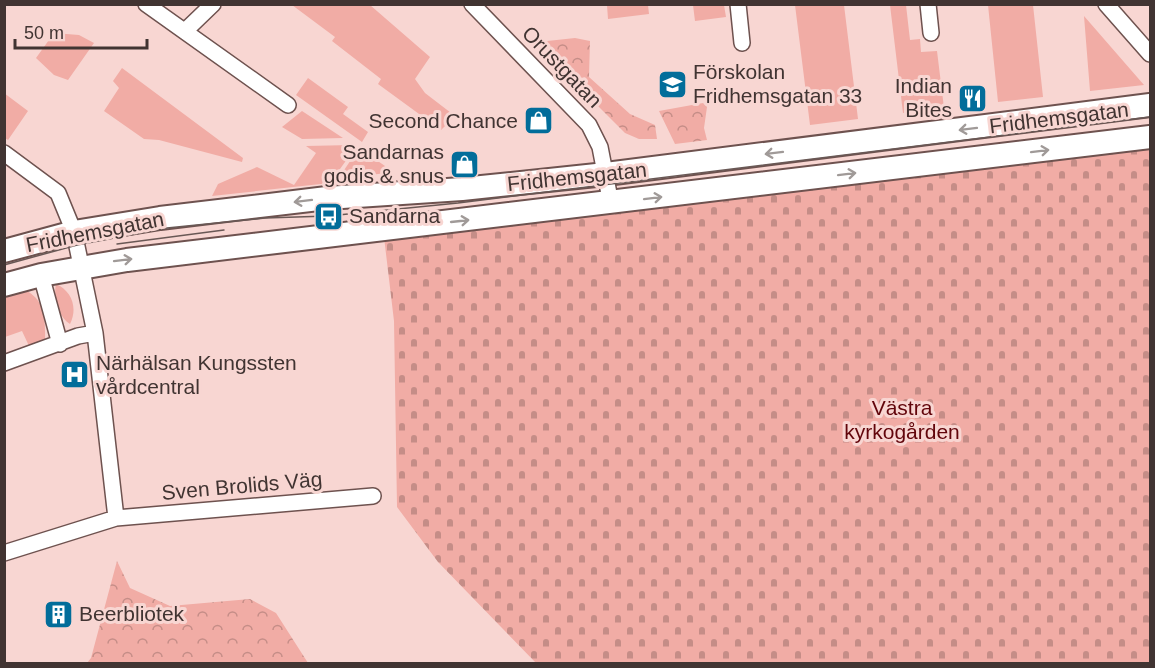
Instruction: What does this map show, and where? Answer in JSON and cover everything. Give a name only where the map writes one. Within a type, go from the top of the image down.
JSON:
[{"type":"street","points":[[146,4],[288,105]]},
{"type":"street","points":[[186,31],[213,4]]},
{"type":"street","name":"Orustgatan","points":[[472,4],[589,125],[600,147],[611,204]]},
{"type":"street","points":[[738,4],[742,43]]},
{"type":"street","points":[[928,4],[931,33]]},
{"type":"street","points":[[1106,4],[1150,54]]},
{"type":"street","name":"Fridhemsgatan","points":[[4,251],[74,232],[160,218],[327,198],[462,189],[606,174],[1150,105]]},
{"type":"street","name":"Fridhemsgatan","points":[[4,285],[82,267],[1150,137]]},
{"type":"street","points":[[4,153],[58,193],[74,232],[95,333],[116,518]]},
{"type":"street","points":[[41,275],[60,344]]},
{"type":"street","points":[[4,363],[78,336],[95,333]]},
{"type":"street","name":"Sven Brolids Väg","points":[[4,553],[116,518],[373,496]]},
{"type":"green space","points":[[292,5],[370,5],[430,57],[415,79],[425,93],[455,116],[441,130],[378,84],[381,79],[332,41],[335,37]]},
{"type":"green space","points":[[607,5],[648,5],[649,14],[608,19]]},
{"type":"green space","points":[[693,5],[724,5],[726,17],[695,21]]},
{"type":"green space","points":[[795,5],[844,5],[858,119],[810,125]]},
{"type":"green space","points":[[890,5],[906,5],[910,40],[920,39],[921,52],[937,51],[944,108],[903,113]]},
{"type":"green space","points":[[988,5],[1033,5],[1043,97],[998,102]]},
{"type":"green space","points":[[1084,16],[1144,85],[1090,91]]},
{"type":"green space","points":[[54,33],[79,35],[94,43],[68,80],[54,75],[36,58]]},
{"type":"green space","points":[[575,38],[590,41],[589,77],[630,114],[655,125],[657,139],[639,139],[625,133],[542,50],[538,42]]},
{"type":"green space","points":[[122,68],[243,158],[242,162],[159,140],[144,139],[104,111],[119,88],[113,81]]},
{"type":"green space","points":[[308,78],[348,107],[343,114],[368,132],[362,142],[296,95]]},
{"type":"green space","points":[[4,93],[28,111],[8,140],[5,138]]},
{"type":"green space","points":[[703,103],[707,107],[704,128],[707,140],[675,144],[659,111]]},
{"type":"green space","points":[[302,111],[343,138],[302,139],[282,127]]},
{"type":"green space","points":[[352,145],[355,148],[330,183],[212,196],[218,184],[257,167],[294,185],[316,153],[306,146]]},
{"type":"green space","name":"Västra kyrkogården","points":[[1150,147],[1150,663],[536,663],[438,562],[397,507],[394,321],[384,237]]},
{"type":"green space","points":[[359,148],[385,166],[386,173],[338,179]]},
{"type":"green space","points":[[56,284],[66,291],[72,301],[73,312],[70,324],[62,317],[57,306]]},
{"type":"green space","points":[[25,290],[41,306],[45,343],[29,346],[22,331],[5,337],[5,291]]},
{"type":"green space","points":[[117,561],[130,588],[170,606],[250,599],[276,613],[308,663],[87,663],[91,658]]},
{"type":"tram line","points":[[4,265],[77,245],[167,228],[265,218],[328,216],[458,203],[1150,117]]},
{"type":"tram line","points":[[117,244],[224,230]]},
{"type":"place","name":"Förskolan Fridhemsgatan 33","points":[[672,84]]},
{"type":"place","name":"Indian Bites","points":[[973,98]]},
{"type":"place","name":"Second Chance","points":[[539,121]]},
{"type":"place","name":"Sandarnas godis & snus","points":[[465,164]]},
{"type":"place","name":"Sandarna","points":[[328,216]]},
{"type":"place","name":"Närhälsan Kungssten vårdcentral","points":[[75,375]]},
{"type":"place","name":"Beerbliotek","points":[[58,614]]}]
